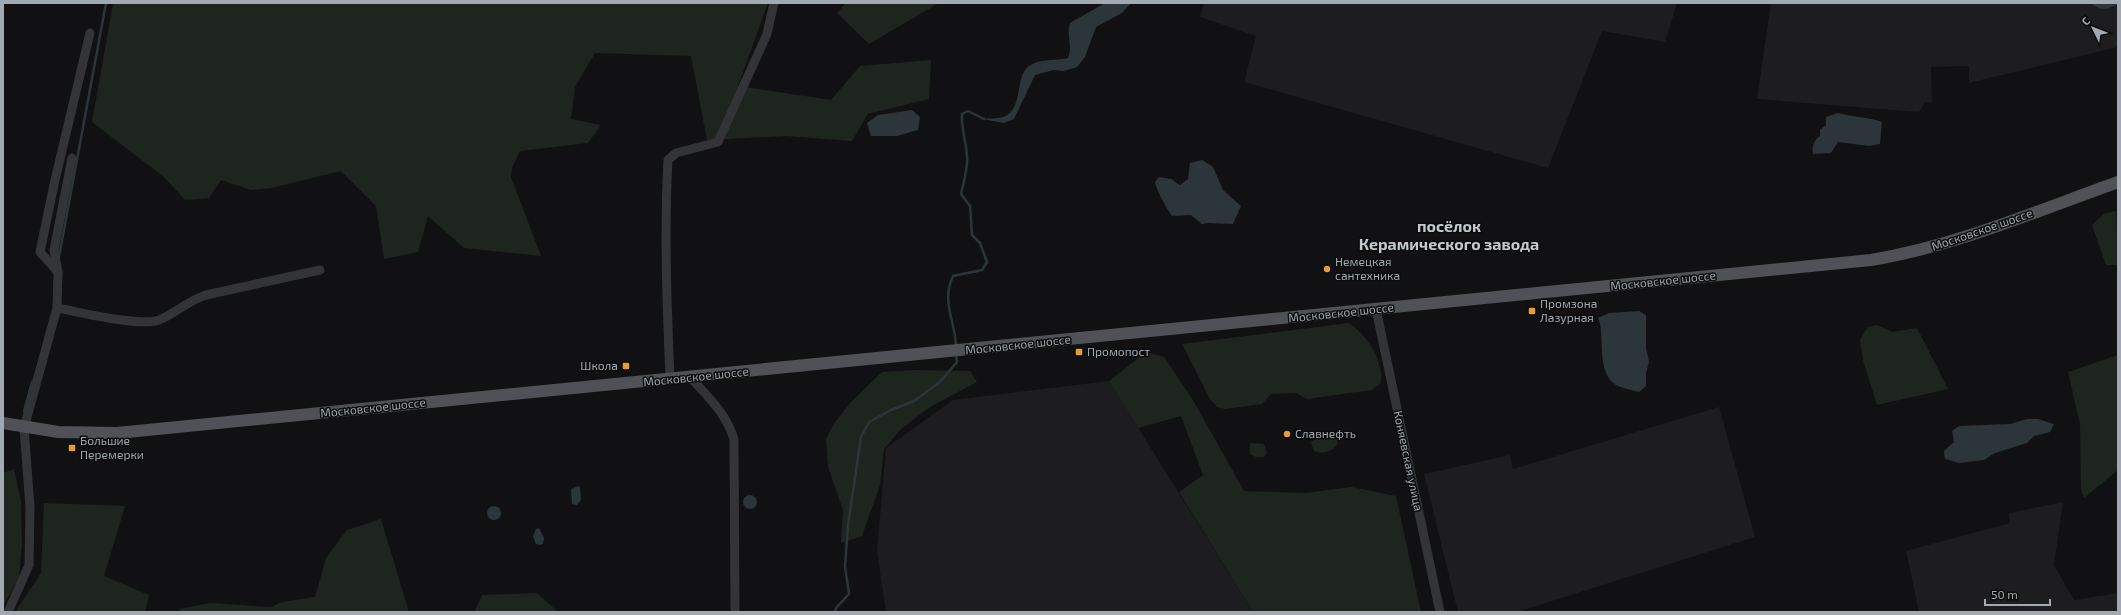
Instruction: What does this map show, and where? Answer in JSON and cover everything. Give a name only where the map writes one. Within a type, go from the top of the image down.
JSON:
[{"type":"main road","name":"Московское шоссе","points":[[3,423],[24,428],[75,434],[117,434],[1877,259],[1950,241],[2118,182]]},
{"type":"street","points":[[670,379],[666,292],[666,192],[668,160],[676,153],[718,142],[767,34],[774,4]]},
{"type":"street","points":[[58,272],[40,252],[55,180],[90,33]]},
{"type":"street","points":[[8,612],[29,565],[30,508],[24,428],[57,308],[58,272],[54,250],[72,158]]},
{"type":"street","points":[[57,308],[125,320],[150,322],[160,320],[191,300],[206,295],[320,270]]},
{"type":"street","name":"Коняевская улица","points":[[1376,309],[1440,612]]},
{"type":"street","points":[[690,377],[726,419],[731,428],[734,440],[735,612]]},
{"type":"shaded area","points":[[113,3],[768,3],[738,86],[831,100],[860,66],[931,60],[929,99],[868,114],[852,141],[786,136],[707,140],[691,56],[595,53],[575,87],[571,119],[601,125],[588,143],[520,151],[512,168],[511,177],[541,256],[464,248],[428,216],[418,252],[384,259],[376,206],[341,171],[271,188],[251,190],[221,180],[209,198],[185,200],[163,176],[92,122]]},
{"type":"shaded area","points":[[846,3],[939,3],[869,44],[837,13]]},
{"type":"shaded area","points":[[1105,3],[1131,3],[1122,13],[1096,27],[1085,57],[1077,67],[1064,71],[1054,70],[1035,75],[1014,119],[1004,123],[982,119],[1001,118],[1010,113],[1014,108],[1024,71],[1033,63],[1068,58],[1070,49],[1070,23]]},
{"type":"shaded area","points":[[1204,3],[1677,3],[1665,42],[1602,31],[1548,168],[1244,82],[1256,36],[1200,17]]},
{"type":"shaded area","points":[[1771,3],[2090,3],[2096,8],[2112,8],[2118,4],[2118,47],[1969,83],[1969,66],[1931,67],[1932,103],[1925,102],[1919,112],[1757,99]]},
{"type":"shaded area","points":[[2090,3],[2118,4],[2111,8],[2104,9],[2093,6]]},
{"type":"shaded area","points":[[912,110],[920,117],[918,130],[897,136],[871,136],[867,123],[878,115]]},
{"type":"shaded area","points":[[1838,113],[1882,122],[1880,144],[1869,146],[1838,142],[1831,153],[1813,154],[1814,144],[1820,136],[1820,130],[1826,125],[1826,117]]},
{"type":"shaded area","points":[[1202,160],[1213,167],[1223,190],[1241,206],[1233,224],[1202,224],[1191,215],[1172,216],[1160,194],[1155,182],[1159,177],[1171,179],[1180,185],[1188,179],[1190,163]]},
{"type":"shaded area","points":[[2116,211],[2118,265],[2106,265],[2092,225],[2104,214]]},
{"type":"shaded area","points":[[1639,311],[1646,315],[1646,348],[1649,362],[1646,373],[1646,386],[1639,392],[1616,385],[1605,371],[1598,318],[1609,313]]},
{"type":"shaded area","points":[[1349,323],[1368,341],[1380,366],[1381,383],[1372,390],[1307,399],[1296,393],[1271,394],[1262,404],[1225,409],[1217,407],[1210,399],[1182,344]]},
{"type":"shaded area","points":[[1877,325],[1892,332],[1917,328],[1948,389],[1877,405],[1863,360],[1860,339],[1868,327]]},
{"type":"shaded area","points":[[1146,352],[1164,357],[1193,400],[1244,491],[1306,493],[1351,487],[1396,496],[1421,612],[1253,612],[1179,492],[1203,475],[1181,416],[1138,428],[1109,381]]},
{"type":"shaded area","points":[[2118,355],[2118,470],[2084,498],[2081,489],[2080,424],[2068,372]]},
{"type":"shaded area","points":[[916,370],[970,371],[977,382],[930,407],[901,429],[884,449],[880,485],[862,536],[841,543],[843,510],[828,467],[826,439],[835,422],[852,401],[882,372]]},
{"type":"shaded area","points":[[1109,381],[1253,612],[886,612],[877,552],[886,448],[953,400]]},
{"type":"shaded area","points":[[1719,407],[1755,537],[1517,612],[1458,612],[1424,474],[1510,455],[1513,469]]},
{"type":"shaded area","points":[[2027,419],[2038,419],[2054,424],[2050,432],[2034,436],[2027,443],[1995,453],[1984,460],[1959,463],[1945,459],[1944,451],[1954,442],[1952,431],[1959,426],[2010,424]]},
{"type":"shaded area","points":[[1330,431],[1337,440],[1338,444],[1327,452],[1320,453],[1314,451],[1311,442]]},
{"type":"shaded area","points":[[1250,443],[1264,444],[1267,453],[1264,457],[1256,457],[1250,454]]},
{"type":"shaded area","points":[[14,469],[21,502],[22,545],[19,577],[3,607],[3,473]]},
{"type":"shaded area","points":[[578,486],[580,487],[581,500],[577,505],[572,504],[571,489]]},
{"type":"shaded area","points":[[747,495],[753,495],[757,499],[757,505],[753,509],[747,509],[743,505],[743,499]]},
{"type":"shaded area","points":[[2063,502],[2054,565],[2074,600],[2118,593],[2118,612],[1919,612],[1906,551],[2010,523],[2009,513]]},
{"type":"shaded area","points":[[44,503],[125,506],[104,576],[149,595],[145,612],[15,612],[41,573]]},
{"type":"shaded area","points":[[491,506],[497,506],[501,510],[501,516],[497,520],[491,520],[487,516],[487,510]]},
{"type":"shaded area","points":[[381,519],[409,612],[179,612],[179,609],[210,603],[271,607],[282,602],[315,597],[326,558],[347,530]]},
{"type":"shaded area","points":[[539,528],[544,538],[543,544],[540,545],[536,544],[533,536],[536,529]]},
{"type":"shaded area","points":[[537,593],[558,612],[474,612],[482,595]]},
{"type":"waterway","points":[[59,257],[106,3]]},
{"type":"waterway","points":[[956,346],[948,303],[948,294],[953,276],[982,270],[987,262],[980,243],[972,235],[970,206],[961,194],[966,175],[967,161],[962,114],[968,111],[984,119]]},
{"type":"waterway","points":[[835,612],[836,608],[849,594],[845,566],[848,525],[861,437],[869,422],[891,410],[914,401],[940,382],[957,362],[956,353]]},
{"type":"waterway","points":[[24,411],[32,382]]},
{"type":"place","name":"Немецкая сантехника","points":[[1327,269]]},
{"type":"place","name":"Промзона Лазурная","points":[[1532,311]]},
{"type":"place","name":"Промопост","points":[[1079,352]]},
{"type":"place","name":"Школа","points":[[626,366]]},
{"type":"place","name":"Славнефть","points":[[1287,434]]},
{"type":"place","name":"Большие Перемерки","points":[[72,448]]},
{"type":"district","name":"посёлок Керамического завода","points":[[1449,235]]}]
